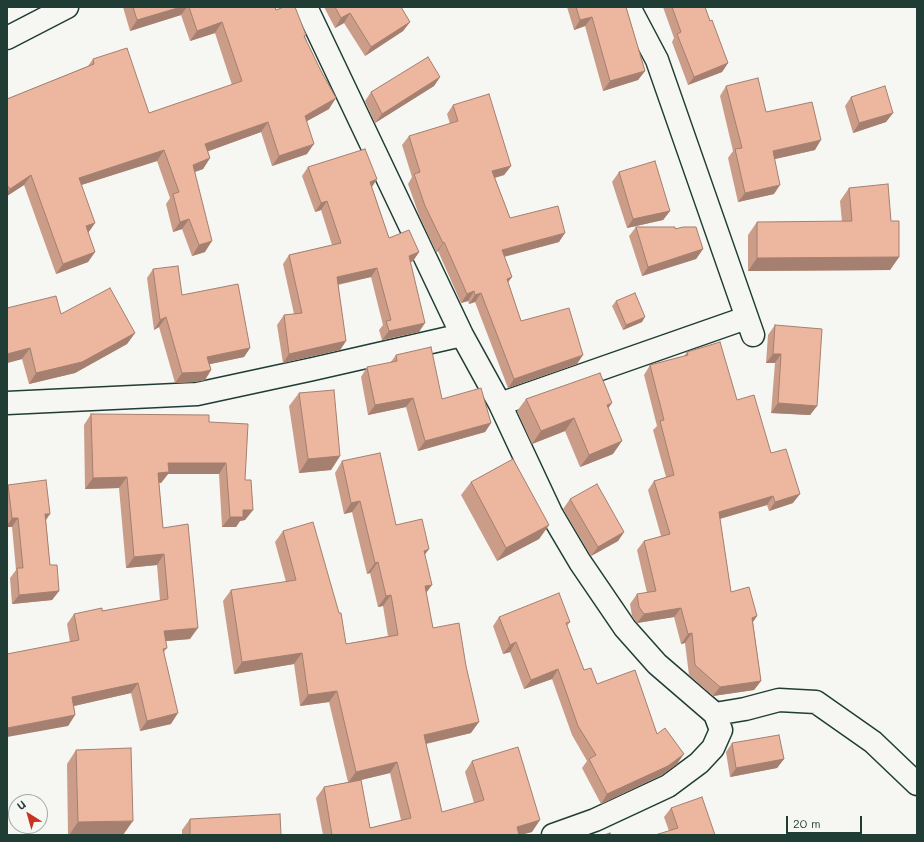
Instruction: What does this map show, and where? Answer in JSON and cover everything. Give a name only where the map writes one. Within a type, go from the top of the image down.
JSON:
[{"type":"street","points":[[7,38],[67,7]]},
{"type":"street","points":[[306,7],[462,335],[500,404],[551,512],[580,562],[625,628],[657,664],[715,714],[721,730],[713,748],[699,763],[668,786],[595,820],[553,835]]},
{"type":"street","points":[[500,404],[749,326],[656,60],[629,7]]},
{"type":"street","points":[[7,403],[197,394],[462,335]]},
{"type":"street","points":[[715,714],[746,709],[779,700],[816,702],[873,742],[917,784]]},
{"type":"building","points":[[133,7],[181,7],[137,20]]},
{"type":"building","points":[[189,7],[275,7],[276,10],[284,7],[295,7],[306,35],[304,36],[336,98],[305,116],[314,144],[279,156],[268,122],[205,144],[210,158],[193,165],[212,241],[199,245],[189,219],[180,222],[173,194],[179,192],[164,150],[79,178],[95,223],[86,226],[95,252],[63,264],[31,175],[10,189],[7,185],[7,99],[94,64],[93,59],[127,48],[149,113],[242,81],[222,22],[197,31]]},
{"type":"building","points":[[335,7],[401,7],[410,22],[371,47],[350,13],[341,18]]},
{"type":"building","points":[[576,7],[626,7],[645,71],[610,81],[592,17],[580,20]]},
{"type":"building","points":[[672,7],[705,7],[710,21],[712,20],[728,63],[694,77],[677,34],[681,32]]},
{"type":"building","points":[[428,57],[440,77],[382,114],[371,92]]},
{"type":"building","points":[[758,78],[766,112],[812,102],[821,140],[773,151],[780,185],[745,193],[735,149],[742,148],[726,86]]},
{"type":"building","points":[[885,86],[893,113],[859,123],[851,97]]},
{"type":"building","points":[[489,94],[511,166],[492,171],[510,218],[558,206],[565,233],[502,250],[512,277],[507,279],[521,321],[569,308],[583,355],[514,379],[481,293],[475,295],[474,291],[467,294],[444,242],[443,243],[425,206],[414,174],[420,172],[409,136],[458,121],[453,105]]},
{"type":"building","points":[[365,149],[377,179],[370,182],[389,238],[409,230],[419,252],[409,256],[425,323],[389,331],[386,321],[391,320],[377,268],[337,277],[346,341],[289,354],[284,315],[302,313],[289,255],[341,243],[327,201],[321,203],[308,167]]},
{"type":"building","points":[[655,161],[670,211],[633,219],[619,172]]},
{"type":"building","points":[[888,184],[891,221],[899,221],[899,257],[757,258],[757,222],[852,221],[849,188]]},
{"type":"building","points":[[636,227],[675,227],[675,229],[683,227],[696,227],[703,249],[648,267]]},
{"type":"building","points":[[178,266],[182,295],[238,284],[250,348],[207,357],[211,370],[182,373],[166,317],[160,320],[153,269]]},
{"type":"building","points":[[110,288],[135,333],[82,362],[36,373],[30,348],[7,354],[7,308],[56,296],[61,314]]},
{"type":"building","points":[[635,293],[645,317],[626,325],[616,301]]},
{"type":"building","points":[[775,325],[822,329],[817,406],[778,403],[781,354],[773,354]]},
{"type":"building","points":[[720,342],[737,400],[754,395],[771,453],[786,449],[800,494],[775,502],[773,496],[719,512],[731,592],[749,587],[757,616],[752,618],[761,681],[720,687],[695,665],[692,633],[688,634],[681,608],[644,614],[639,607],[637,594],[656,591],[644,541],[670,534],[654,481],[674,475],[660,421],[664,420],[650,365],[688,355],[687,352]]},
{"type":"building","points":[[431,347],[442,399],[481,388],[491,423],[425,441],[413,398],[375,405],[367,367],[397,361],[396,355]]},
{"type":"building","points":[[600,373],[612,403],[607,405],[622,441],[589,455],[574,418],[541,431],[526,399]]},
{"type":"building","points":[[334,390],[340,456],[308,459],[299,393]]},
{"type":"building","points":[[91,414],[209,415],[209,422],[248,424],[245,480],[251,480],[253,510],[243,510],[243,517],[230,517],[226,463],[168,463],[169,472],[158,473],[163,528],[188,524],[198,628],[164,631],[167,648],[163,649],[178,713],[147,721],[138,683],[72,697],[75,715],[7,728],[7,654],[79,640],[74,614],[102,608],[102,611],[168,599],[164,554],[134,557],[127,477],[93,478]]},
{"type":"building","points":[[380,453],[396,525],[422,519],[429,549],[424,551],[432,585],[425,586],[433,628],[459,623],[466,666],[479,722],[424,735],[442,812],[484,800],[472,761],[518,747],[540,820],[517,827],[519,835],[332,835],[324,787],[361,780],[370,828],[411,818],[397,762],[356,772],[337,691],[308,695],[302,653],[242,662],[231,590],[296,580],[283,531],[313,522],[339,613],[341,613],[346,644],[398,635],[391,595],[386,596],[378,562],[375,563],[360,501],[351,503],[342,461]]},
{"type":"building","points":[[513,459],[549,525],[506,548],[471,482]]},
{"type":"building","points":[[46,480],[50,514],[45,514],[50,565],[57,565],[59,591],[19,595],[17,568],[23,568],[18,518],[12,518],[8,485]]},
{"type":"building","points":[[597,484],[624,532],[598,547],[570,499]]},
{"type":"building","points":[[559,593],[570,622],[566,623],[584,670],[591,668],[597,684],[635,670],[657,734],[665,728],[684,754],[668,766],[607,794],[589,759],[596,755],[578,726],[558,669],[531,680],[516,642],[510,645],[499,617]]},
{"type":"building","points":[[779,735],[784,759],[736,768],[732,743]]},
{"type":"building","points":[[131,748],[133,821],[78,822],[76,750]]},
{"type":"building","points":[[702,797],[715,835],[655,835],[678,828],[671,808]]},
{"type":"building","points":[[280,814],[281,835],[190,835],[190,819]]}]
